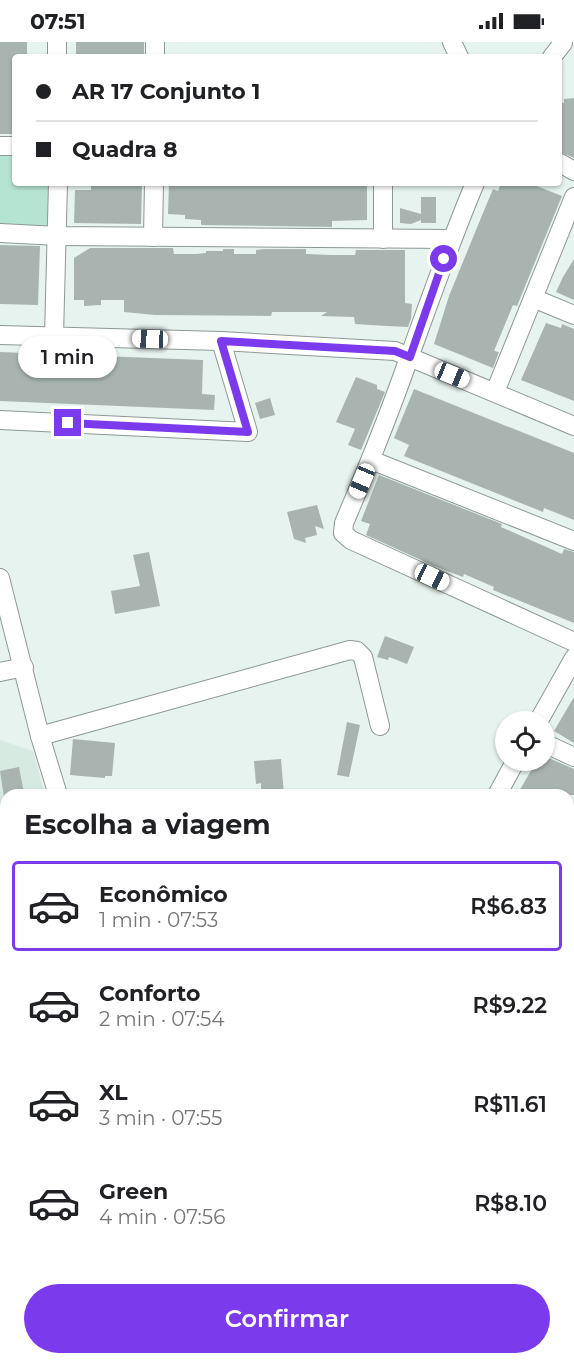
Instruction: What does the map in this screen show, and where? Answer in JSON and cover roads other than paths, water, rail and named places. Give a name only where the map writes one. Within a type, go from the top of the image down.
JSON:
[{"type":"street","points":[[54,336],[58,186]]},
{"type":"street","points":[[153,237],[154,186]]},
{"type":"street","points":[[383,186],[383,239]]},
{"type":"street","points":[[474,186],[451,239],[371,460],[344,523],[343,533],[351,540],[574,642]]},
{"type":"street","points":[[495,392],[574,196]]},
{"type":"street","points":[[0,233],[58,236],[451,239]]},
{"type":"street","points":[[533,298],[574,315]]},
{"type":"street","points":[[0,335],[221,341],[395,351],[574,426]]},
{"type":"street","points":[[0,420],[248,432],[221,341]]},
{"type":"street","points":[[371,460],[574,541]]},
{"type":"street","points":[[0,578],[40,736],[56,789]]},
{"type":"street","points":[[40,736],[350,650],[357,651],[363,657],[380,726]]},
{"type":"street","points":[[544,711],[574,658]]},
{"type":"street","points":[[0,672],[24,667]]},
{"type":"street","points":[[555,748],[574,757]]},
{"type":"street","points":[[500,789],[510,771]]}]
